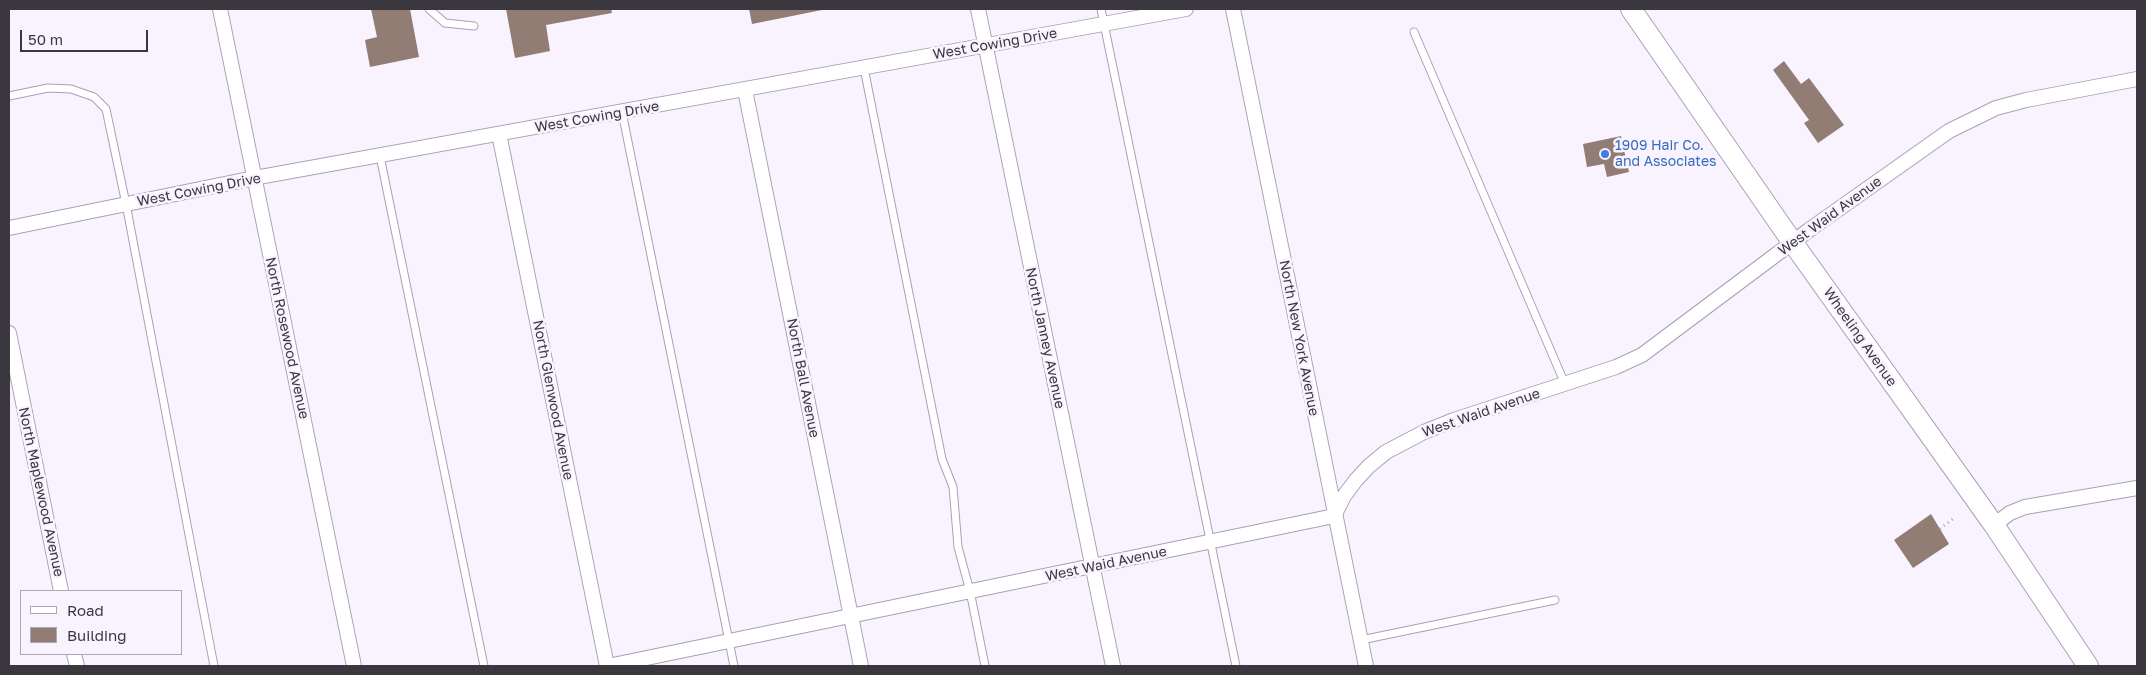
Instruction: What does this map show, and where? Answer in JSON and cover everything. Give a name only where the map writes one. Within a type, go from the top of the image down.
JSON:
[{"type":"main road","name":"Wheeling Avenue","points":[[1631,9],[1792,243],[1994,525],[2088,666]]},
{"type":"street","name":"North Rosewood Avenue","points":[[220,9],[354,666]]},
{"type":"street","name":"North Janney Avenue","points":[[978,9],[1113,666]]},
{"type":"street","name":"West Cowing Drive","points":[[9,228],[254,178],[1186,9]]},
{"type":"street","name":"North New York Avenue","points":[[1233,9],[1334,516],[1366,666]]},
{"type":"street","name":"West Waid Avenue","points":[[607,666],[1334,516],[1344,496],[1356,480],[1386,452],[1424,432],[1454,420],[1616,367],[1642,355],[1936,139],[1980,114],[2026,100],[2137,79]]},
{"type":"street","name":"North Ball Avenue","points":[[745,90],[860,666]]},
{"type":"street","name":"North Glenwood Avenue","points":[[499,134],[607,666]]},
{"type":"street","name":"North Maplewood Avenue","points":[[9,333],[61,590]]},
{"type":"street","points":[[1994,525],[2010,513],[2025,507],[2137,488]]},
{"type":"lane","points":[[429,9],[445,23],[474,26]]},
{"type":"lane","points":[[1101,9],[1236,666]]},
{"type":"lane","points":[[1414,32],[1565,384]]},
{"type":"lane","points":[[864,68],[942,459],[953,487],[958,547],[970,591],[985,666]]},
{"type":"lane","points":[[9,96],[48,88],[71,89],[94,97],[106,109],[126,204],[214,666]]},
{"type":"lane","points":[[622,112],[734,666]]},
{"type":"lane","points":[[380,156],[484,666]]},
{"type":"lane","points":[[1361,640],[1555,600]]},
{"type":"path","points":[[1940,529],[1954,518]]},
{"type":"building","points":[[371,9],[410,9],[419,57],[370,67],[365,40],[377,37]]},
{"type":"building","points":[[506,9],[611,9],[612,13],[546,25],[550,51],[515,58]]},
{"type":"building","points":[[749,9],[822,9],[822,10],[752,24]]},
{"type":"building","points":[[1784,61],[1801,84],[1809,78],[1844,125],[1818,143],[1804,123],[1809,120],[1773,70]]},
{"type":"building","name":"1909 Hair Co. and Associates","points":[[1621,136],[1629,172],[1607,177],[1604,164],[1587,167],[1583,144]]},
{"type":"building","points":[[1931,514],[1949,544],[1913,568],[1894,540]]},
{"type":"place","name":"1909 Hair Co. and Associates","points":[[1605,154]]}]
